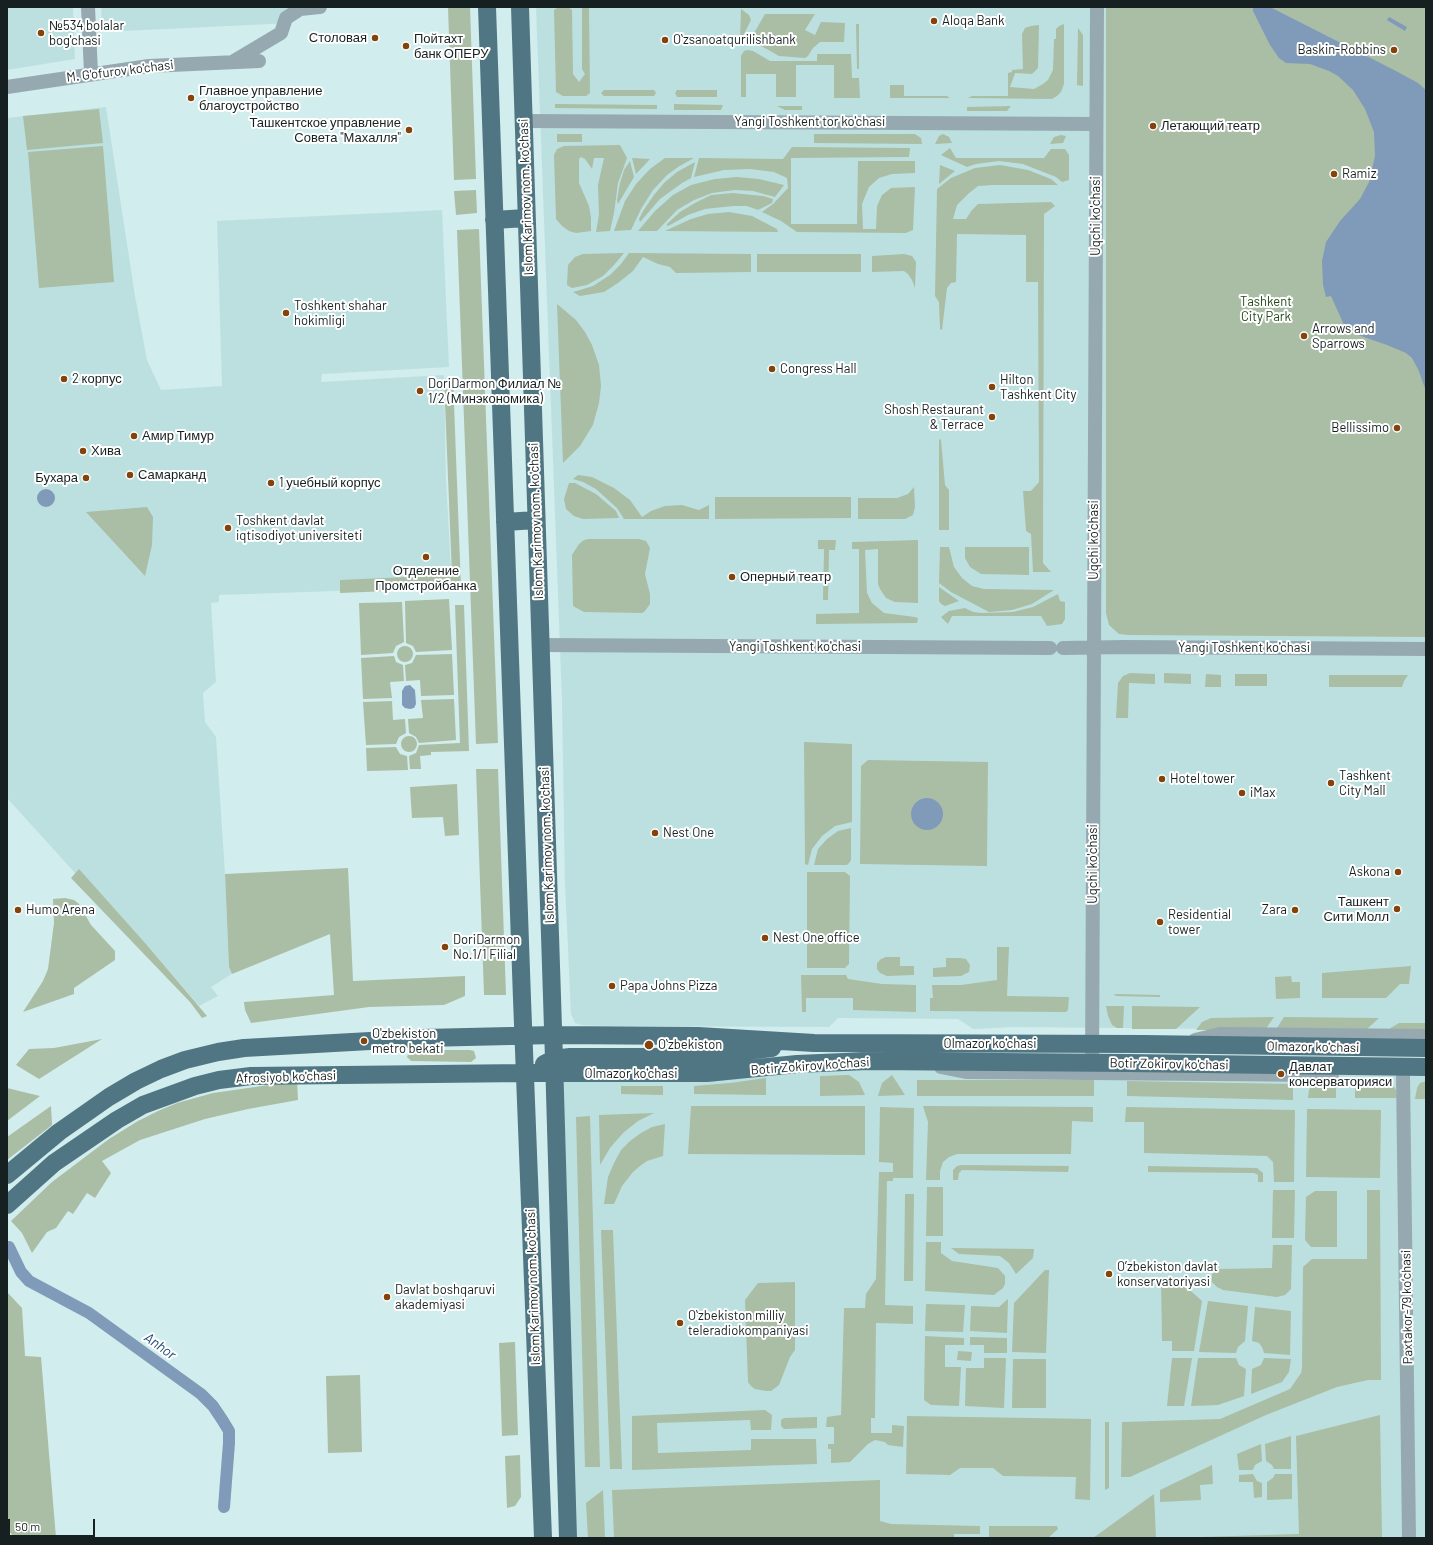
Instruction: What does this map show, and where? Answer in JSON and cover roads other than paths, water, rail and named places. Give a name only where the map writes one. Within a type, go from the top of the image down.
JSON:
[{"type":"main road","points":[[487,7],[505,522],[536,520]]},
{"type":"main road","name":"Islom Karimov nom. ko'chasi","points":[[520,7],[568,1538]]},
{"type":"main road","points":[[494,220],[526,218]]},
{"type":"main road","name":"Islom Karimov nom. ko'chasi","points":[[505,522],[543,1538]]},
{"type":"main road","points":[[7,1175],[59,1132],[109,1097],[136,1081],[185,1060],[218,1052],[244,1048],[424,1038],[553,1035]]},
{"type":"main road","name":"Olmazor ko'chasi","points":[[553,1035],[698,1036],[814,1043],[1092,1044],[1426,1048]]},
{"type":"main road","points":[[554,1066],[570,1057],[703,1056],[814,1043]]},
{"type":"main road","name":"Botir Zokirov ko'chasi","points":[[708,1073],[767,1066],[828,1062],[912,1062],[1092,1068],[1426,1067]]},
{"type":"main road","name":"Olmazor ko'chasi","points":[[554,1066],[708,1073]]},
{"type":"main road","name":"Afrosiyob ko'chasi","points":[[7,1205],[54,1163],[117,1120],[143,1105],[171,1094],[219,1080],[251,1076],[285,1075],[525,1073],[554,1066]]},
{"type":"main road","points":[[537,1382],[564,1382]]},
{"type":"street","points":[[88,7],[91,73]]},
{"type":"street","name":"M. G'ofurov ko'chasi","points":[[233,62],[281,33],[286,18],[300,9],[320,7]]},
{"type":"street","name":"Uqchi ko'chasi","points":[[1092,1068],[1097,7]]},
{"type":"street","name":"M. G'ofurov ko'chasi","points":[[7,87],[91,73],[149,66],[259,61]]},
{"type":"street","name":"Yangi Toshkent tor ko'chasi","points":[[523,121],[1096,124]]},
{"type":"street","name":"Yangi Toshkent ko'chasi","points":[[541,645],[1426,649]]},
{"type":"street","name":"Botir Zokirov ko'chasi","points":[[1174,1045],[1220,1034],[1426,1036]]},
{"type":"street","points":[[1092,1068],[1426,1076]]},
{"type":"street","name":"Paxtakor-79 ko‘chasi","points":[[1403,1075],[1409,1538]]},
{"type":"waterway","name":"Anhor","points":[[9,1247],[21,1272],[29,1281],[89,1313],[201,1394],[213,1406],[229,1431],[224,1507]]},
{"type":"place","name":"Aloqa Bank","points":[[934,21]]},
{"type":"place","name":"№534 bolalar bog'chasi","points":[[41,33]]},
{"type":"place","name":"Столовая","points":[[375,38]]},
{"type":"place","name":"Oʻzsanoatqurilishbank","points":[[665,40]]},
{"type":"place","name":"Пойтахт банк ОПЕРУ","points":[[406,46]]},
{"type":"place","name":"Baskin-Robbins","points":[[1394,50]]},
{"type":"place","name":"Главное управление благоустройство","points":[[191,98]]},
{"type":"place","name":"Летающий театр","points":[[1153,126]]},
{"type":"place","name":"Ташкентское управление Совета \"Махалля\"","points":[[409,130]]},
{"type":"place","name":"Ramiz","points":[[1334,174]]},
{"type":"place","name":"Toshkent shahar hokimligi","points":[[286,313]]},
{"type":"place","name":"Arrows and Sparrows","points":[[1304,336]]},
{"type":"place","name":"Congress Hall","points":[[772,369]]},
{"type":"place","name":"2 корпус","points":[[64,379]]},
{"type":"place","name":"Hilton Tashkent City","points":[[992,387]]},
{"type":"place","name":"DoriDarmon Филиал № 1/2 (Минэкономика)","points":[[420,391]]},
{"type":"place","name":"Shosh Restaurant & Terrace","points":[[992,417]]},
{"type":"place","name":"Bellissimo","points":[[1397,428]]},
{"type":"place","name":"Амир Тимур","points":[[134,436]]},
{"type":"place","name":"Хива","points":[[83,451]]},
{"type":"place","name":"Самарканд","points":[[130,475]]},
{"type":"place","name":"Бухара","points":[[86,478]]},
{"type":"place","name":"1 учебный корпус","points":[[271,483]]},
{"type":"place","name":"Toshkent davlat iqtisodiyot universiteti","points":[[228,528]]},
{"type":"place","name":"Отделение Промстройбанка","points":[[426,557]]},
{"type":"place","name":"Оперный театр","points":[[732,577]]},
{"type":"place","name":"Hotel tower","points":[[1162,779]]},
{"type":"place","name":"Tashkent City Mall","points":[[1331,783]]},
{"type":"place","name":"iMax","points":[[1242,793]]},
{"type":"place","name":"Nest One","points":[[655,833]]},
{"type":"place","name":"Askona","points":[[1398,872]]},
{"type":"place","name":"Ташкент Сити Молл","points":[[1397,909]]},
{"type":"place","name":"Humo Arena","points":[[18,910]]},
{"type":"place","name":"Zara","points":[[1295,910]]},
{"type":"place","name":"Residential tower","points":[[1160,922]]},
{"type":"place","name":"Nest One office","points":[[765,938]]},
{"type":"place","name":"DoriDarmon No.1/1 Filial","points":[[445,947]]},
{"type":"place","name":"Papa Johns Pizza","points":[[612,986]]},
{"type":"place","name":"O'zbekiston metro bekati","points":[[364,1041]]},
{"type":"place","name":"Oʻzbekiston","points":[[649,1045]]},
{"type":"place","name":"Давлат консерваторияси","points":[[1281,1074]]},
{"type":"place","name":"O’zbekiston davlat konservatoriyasi","points":[[1109,1274]]},
{"type":"place","name":"Davlat boshqaruvi akademiyasi","points":[[387,1297]]},
{"type":"place","name":"Oʻzbekiston milliy teleradiokompaniyasi","points":[[680,1323]]},
{"type":"park label","name":"Tashkent City Park","points":[[1266,310]]}]
